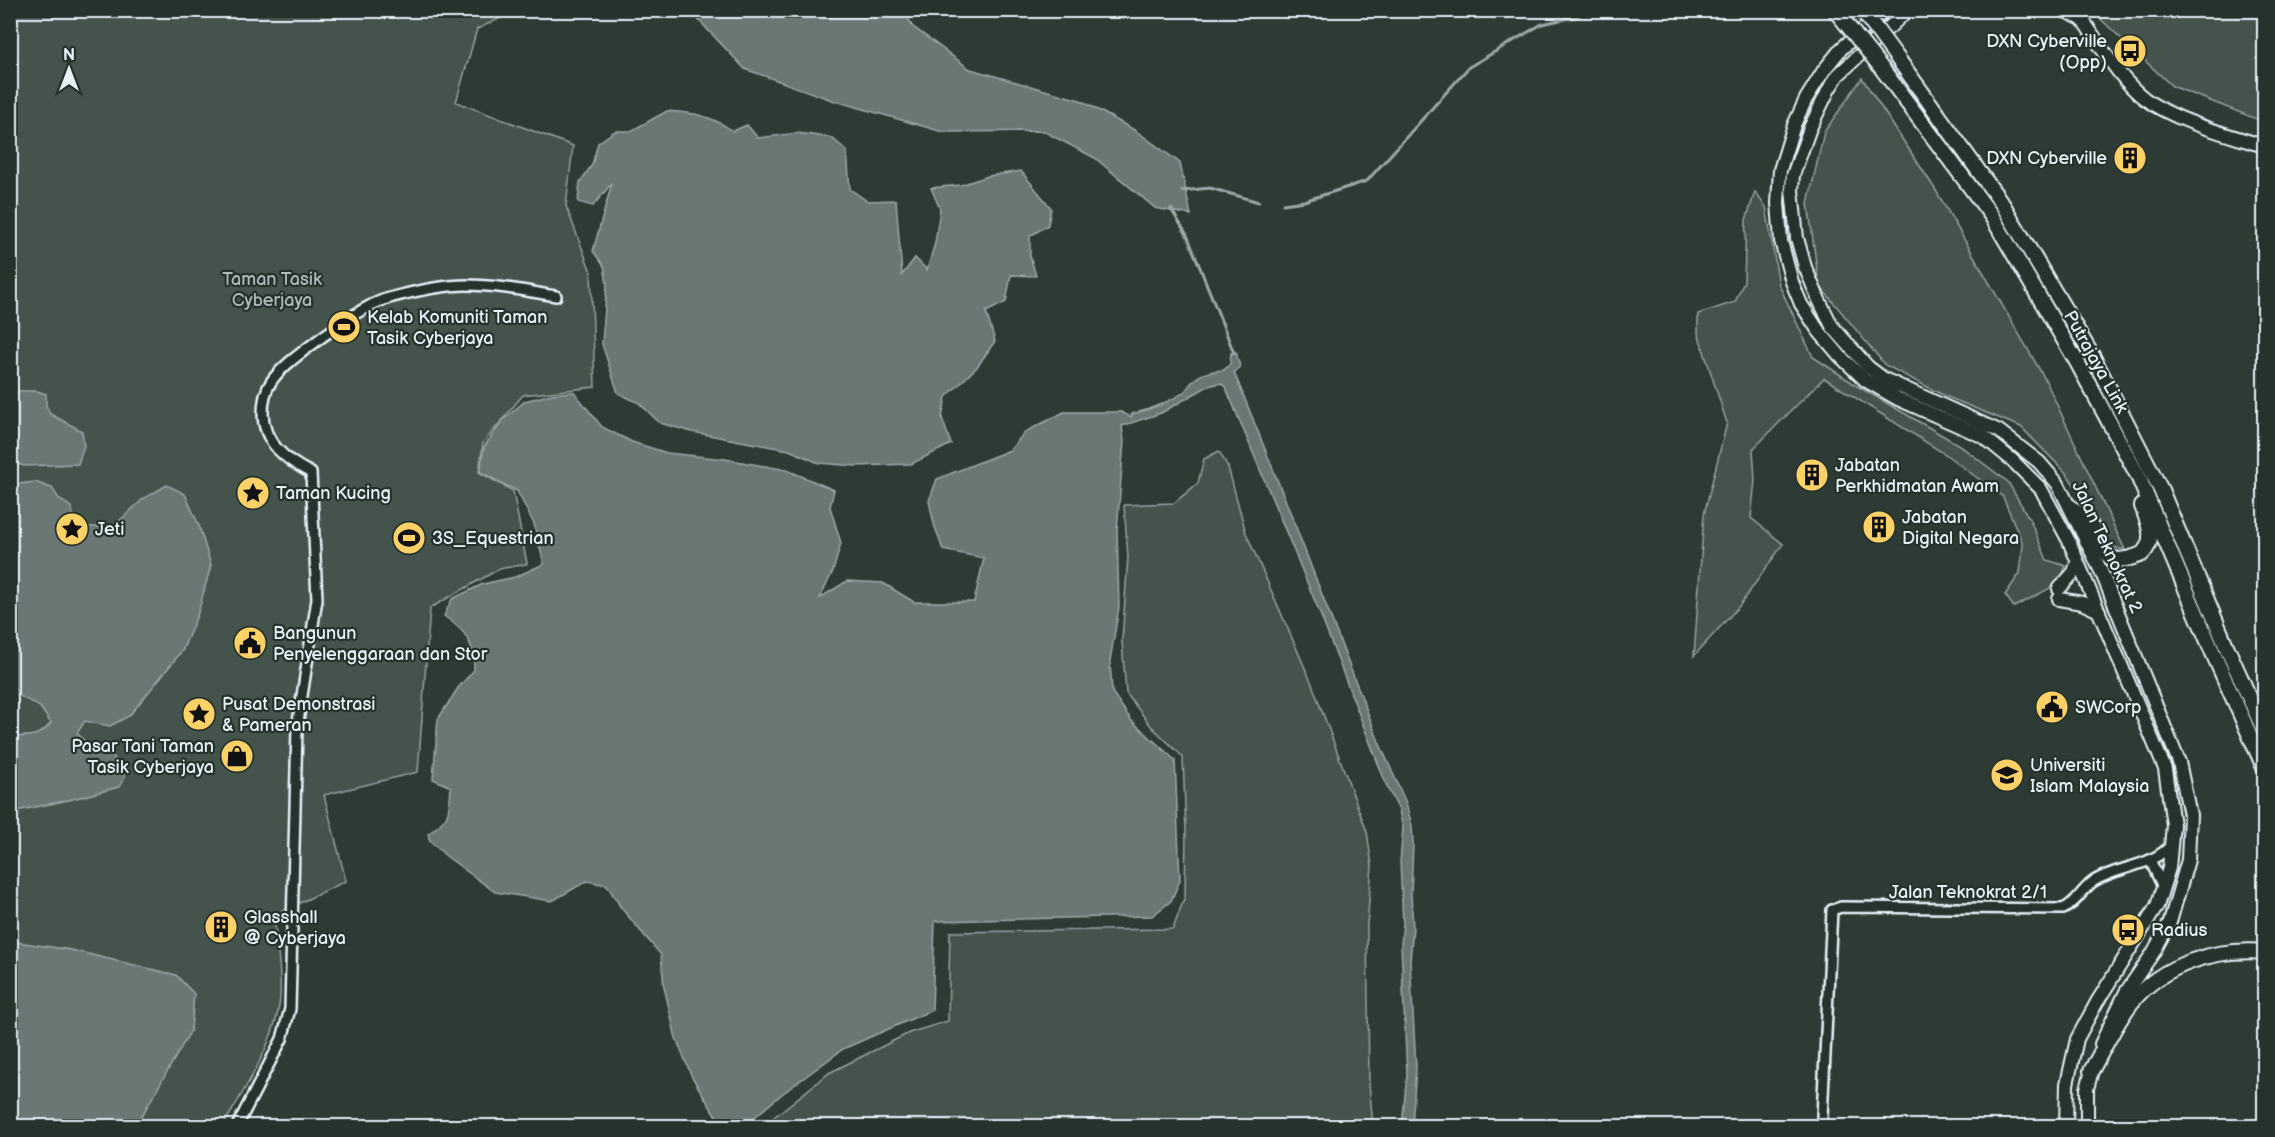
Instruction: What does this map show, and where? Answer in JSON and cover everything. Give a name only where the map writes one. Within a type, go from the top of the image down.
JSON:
[{"type":"highway","name":"Putrajaya Link","points":[[1835,10],[1883,70],[1990,215],[2077,362],[2129,459],[2265,767]]},
{"type":"highway","name":"Putrajaya Link","points":[[1862,10],[2003,205],[2093,357],[2161,490],[2227,648],[2265,730]]},
{"type":"highway","points":[[2071,507],[2089,524],[2099,544],[2109,557],[2119,560],[2142,554],[2151,538],[2150,530],[2131,478],[2129,459]]},
{"type":"highway","points":[[2091,1071],[2132,1003],[2147,987],[2188,962],[2210,955],[2233,951],[2265,952]]},
{"type":"main road","name":"Jalan Teknokrat 2","points":[[1885,10],[1841,49],[1824,70],[1806,99],[1794,125],[1780,170],[1778,202],[1781,241],[1792,282],[1801,304],[1818,330],[1865,380],[1898,399],[1984,437],[2012,460],[2041,489],[2069,541],[2165,769],[2173,825],[2169,868],[2157,906],[2097,1002],[2077,1039],[2067,1084],[2066,1126]]},
{"type":"main road","name":"Jalan Teknokrat 2","points":[[1908,10],[1838,75],[1828,89],[1810,128],[1792,175],[1797,238],[1804,267],[1832,326],[1868,367],[1884,379],[1999,431],[2039,462],[2058,484],[2101,571],[2179,762],[2190,814],[2187,860],[2170,922],[2153,953],[2126,992],[2107,1028],[2091,1071],[2086,1108],[2087,1126]]},
{"type":"main road","points":[[2063,10],[2081,15],[2127,82],[2145,99],[2196,123],[2265,146]]},
{"type":"main road","points":[[2078,563],[2059,594],[2098,611]]},
{"type":"street","points":[[237,1126],[282,1039],[290,1009],[297,728],[316,599],[311,473],[292,463],[274,447],[263,424],[263,400],[271,381],[292,361],[343,322],[377,302],[393,297],[463,285],[502,287],[556,296]]},
{"type":"street","name":"Jalan Teknokrat 2/1","points":[[1822,1118],[1832,910],[1841,907],[2063,909],[2073,905],[2092,883],[2109,873],[2150,860],[2171,845]]},
{"type":"street","points":[[2150,860],[2163,886]]},
{"type":"green space","name":"Taman Tasik Cyberjaya","points":[[11,11],[516,11],[477,29],[456,102],[573,146],[566,206],[591,272],[595,387],[523,395],[483,443],[479,472],[513,491],[527,564],[499,569],[430,608],[418,772],[324,795],[346,881],[274,915],[280,978],[278,1013],[258,1064],[223,1126],[11,1126]]},
{"type":"green space","points":[[2092,11],[2264,11],[2264,122],[2172,86]]},
{"type":"green space","points":[[1862,78],[1935,189],[2045,379],[2125,550],[2108,546],[2104,530],[2067,474],[2021,427],[1945,396],[1885,365],[1819,285],[1808,203],[1824,132]]},
{"type":"green space","points":[[1755,192],[1766,207],[1779,285],[1813,357],[1859,387],[1959,445],[2008,482],[2030,520],[2047,560],[2066,566],[2058,584],[2014,607],[2005,595],[2020,573],[2023,544],[2003,497],[1945,454],[1824,378],[1753,449],[1755,480],[1751,518],[1783,544],[1740,605],[1694,656],[1704,514],[1727,423],[1698,333],[1698,314],[1735,302],[1744,281],[1746,220]]},
{"type":"green space","points":[[1219,451],[1228,467],[1246,533],[1312,684],[1367,832],[1372,866],[1367,925],[1369,1084],[1373,1126],[763,1126],[829,1073],[909,1033],[948,1021],[950,932],[1173,929],[1185,896],[1186,832],[1183,757],[1151,726],[1126,693],[1122,641],[1128,557],[1124,505],[1174,503],[1198,483],[1204,459]]},
{"type":"shaded area","points":[[690,11],[905,11],[912,26],[970,69],[1080,100],[1136,131],[1180,163],[1191,215],[1155,208],[1095,158],[1043,131],[943,132],[832,100],[745,69]]},
{"type":"shaded area","points":[[667,111],[702,116],[717,121],[733,131],[747,125],[758,138],[798,133],[832,138],[847,151],[850,189],[867,201],[896,200],[902,275],[915,258],[927,270],[935,243],[940,209],[931,188],[961,185],[988,176],[1021,171],[1051,208],[1048,225],[1030,236],[1030,256],[1036,276],[1011,275],[1006,302],[986,312],[995,341],[977,367],[946,397],[942,418],[951,444],[911,464],[856,466],[819,463],[789,450],[692,432],[660,423],[639,403],[618,393],[602,344],[607,284],[604,266],[593,251],[612,183],[593,206],[578,202],[580,182],[592,165],[598,143],[615,131],[631,131]]},
{"type":"shaded area","points":[[1236,352],[1240,367],[1234,373],[1379,742],[1406,803],[1412,826],[1413,927],[1410,961],[1416,1067],[1412,1126],[1402,1126],[1407,1075],[1401,944],[1403,923],[1400,862],[1403,828],[1399,810],[1388,789],[1319,611],[1226,388],[1221,383],[1208,386],[1161,413],[1122,426],[1124,441],[1117,530],[1119,607],[1110,661],[1112,692],[1131,720],[1175,760],[1180,880],[1171,901],[1152,916],[935,921],[932,1010],[843,1049],[782,1094],[744,1126],[725,1126],[717,1118],[692,1077],[676,1038],[664,987],[661,955],[622,909],[607,885],[587,881],[552,901],[495,892],[446,856],[430,841],[428,834],[441,824],[447,815],[450,803],[451,787],[433,779],[438,719],[458,688],[474,670],[473,652],[468,638],[444,616],[452,599],[483,584],[515,577],[544,564],[534,524],[517,491],[480,472],[484,447],[503,420],[525,401],[552,394],[574,392],[602,427],[632,442],[667,453],[725,459],[787,470],[834,490],[830,507],[841,543],[833,571],[820,598],[847,581],[883,583],[914,602],[974,602],[984,558],[943,550],[929,501],[937,479],[1010,450],[1025,432],[1064,412],[1121,412],[1131,417],[1132,414],[1160,405],[1185,391],[1201,375],[1224,370],[1230,364],[1231,353]]},
{"type":"shaded area","points":[[11,391],[37,391],[46,394],[46,405],[50,414],[82,431],[84,446],[78,464],[24,466],[11,462]]},
{"type":"shaded area","points":[[35,482],[52,488],[59,499],[71,507],[74,517],[85,527],[113,527],[143,499],[167,485],[185,494],[199,526],[211,565],[198,613],[182,651],[129,716],[110,726],[85,721],[77,733],[91,748],[106,748],[115,759],[125,777],[119,787],[11,812],[11,737],[38,734],[51,723],[40,707],[20,696],[11,684],[11,485]]},
{"type":"shaded area","points":[[10,941],[71,950],[176,975],[194,994],[191,1030],[136,1126],[11,1126]]},
{"type":"waterway","points":[[1283,204],[1304,201],[1367,181],[1469,67],[1542,24],[1579,16]]},
{"type":"waterway","points":[[1182,191],[1210,188],[1259,202]]},
{"type":"waterway","points":[[1171,209],[1187,235],[1234,353]]},
{"type":"place","name":"DXN Cyberville (Opp)","points":[[2130,51]]},
{"type":"place","name":"DXN Cyberville","points":[[2130,158]]},
{"type":"place","name":"Kelab Komuniti Taman Tasik Cyberjaya","points":[[344,327]]},
{"type":"place","name":"Jabatan Perkhidmatan Awam","points":[[1812,475]]},
{"type":"place","name":"Taman Kucing","points":[[253,493]]},
{"type":"place","name":"Jabatan Digital Negara","points":[[1879,527]]},
{"type":"place","name":"Jeti","points":[[72,529]]},
{"type":"place","name":"3S_Equestrian","points":[[409,538]]},
{"type":"place","name":"Bangunun Penyelenggaraan dan Stor","points":[[250,643]]},
{"type":"place","name":"SWCorp","points":[[2052,707]]},
{"type":"place","name":"Pusat Demonstrasi & Pameran","points":[[199,714]]},
{"type":"place","name":"Pasar Tani Taman Tasik Cyberjaya","points":[[237,756]]},
{"type":"place","name":"Universiti Islam Malaysia","points":[[2007,775]]},
{"type":"place","name":"Glasshall @ Cyberjaya","points":[[221,927]]},
{"type":"place","name":"Radius","points":[[2128,930]]}]
